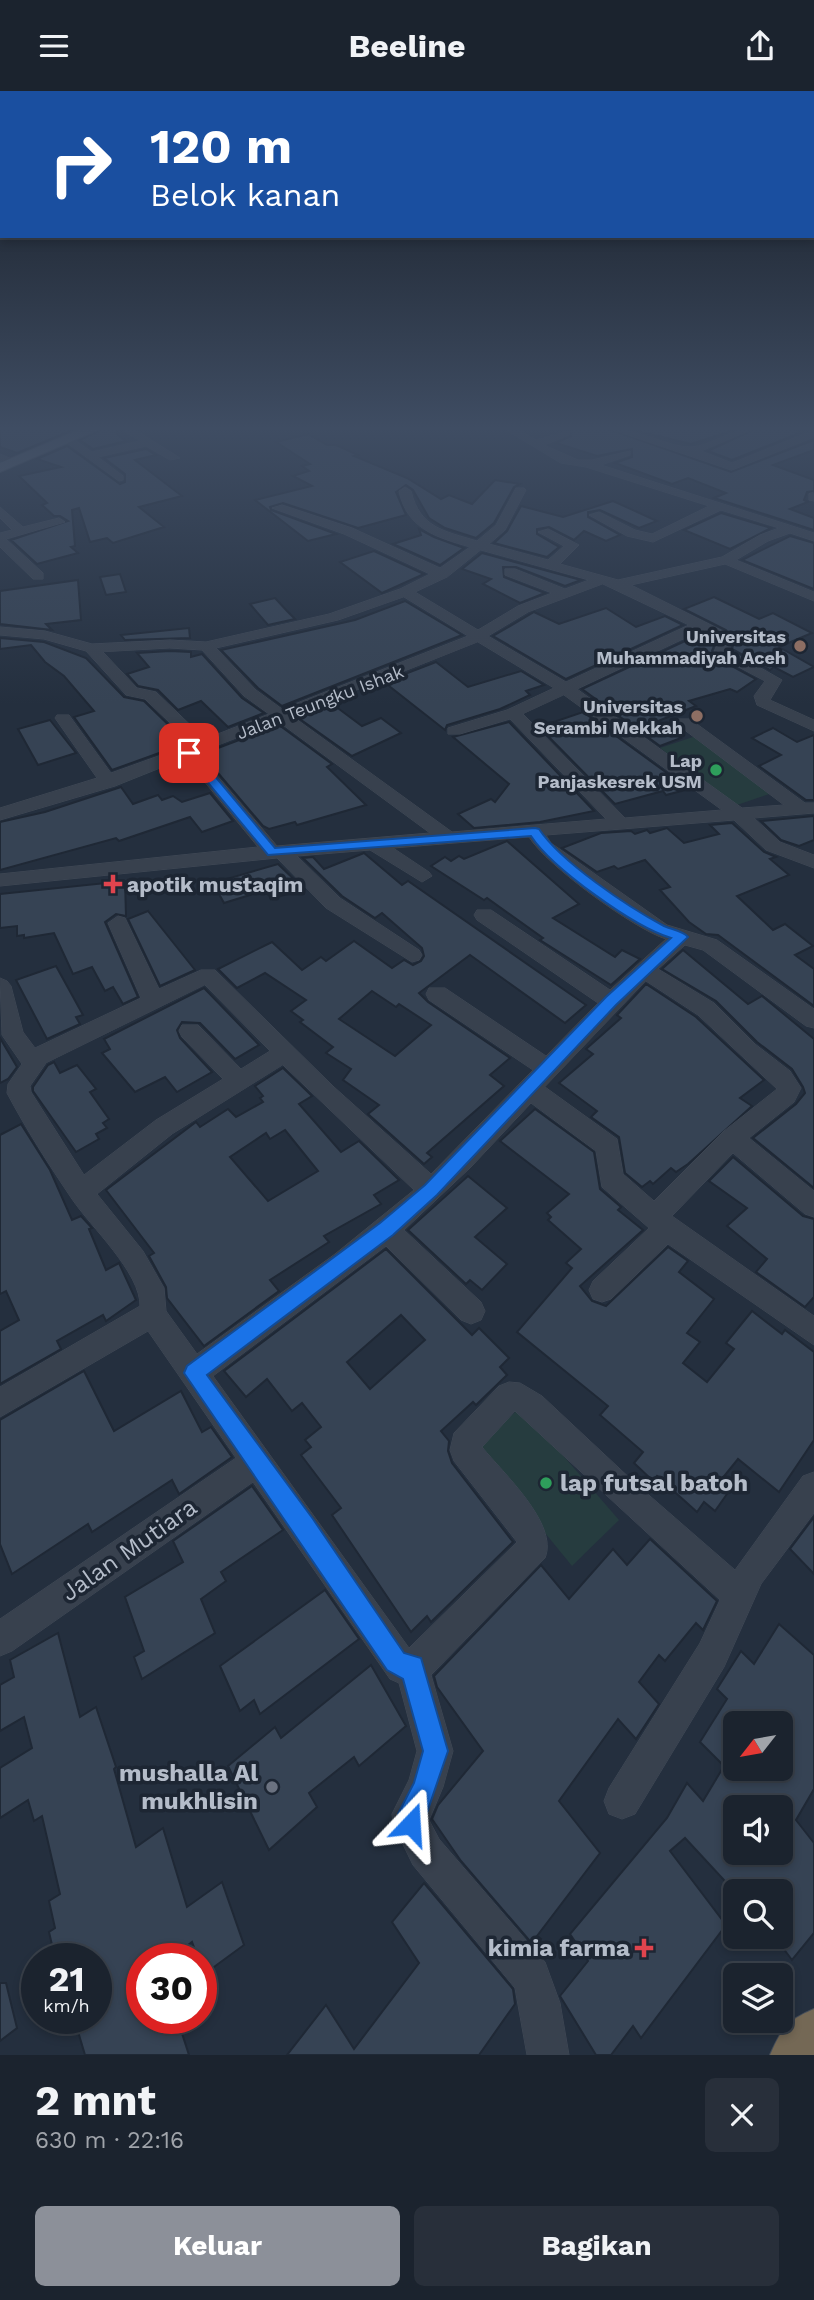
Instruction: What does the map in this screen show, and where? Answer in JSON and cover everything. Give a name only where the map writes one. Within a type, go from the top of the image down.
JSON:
[{"type":"highway","points":[[802,2055],[814,2041]]},
{"type":"street","points":[[10,521],[21,532]]},
{"type":"street","points":[[317,521],[348,531],[442,574]]},
{"type":"street","points":[[416,521],[482,546],[618,584],[701,625],[725,638],[720,652],[774,680],[762,696],[763,702],[814,726]]},
{"type":"street","points":[[0,631],[45,635],[91,648],[170,644],[206,646],[333,617],[405,592],[442,574],[482,546],[504,521]]},
{"type":"street","points":[[606,521],[631,533],[653,538],[689,521]]},
{"type":"street","points":[[765,521],[811,535]]},
{"type":"street","points":[[38,576],[0,539],[59,522]]},
{"type":"street","points":[[618,584],[726,559],[764,538],[789,529]]},
{"type":"street","points":[[544,532],[573,545],[552,564]]},
{"type":"street","points":[[726,559],[814,597]]},
{"type":"street","points":[[510,572],[566,594]]},
{"type":"street","name":"Jalan Teungku Ishak","points":[[0,814],[109,782],[196,750],[409,667],[479,636],[519,611],[601,580]]},
{"type":"street","points":[[405,592],[565,688],[736,812],[773,846],[814,862]]},
{"type":"street","points":[[454,731],[513,713],[701,625]]},
{"type":"street","points":[[206,646],[250,694],[450,839]]},
{"type":"street","points":[[91,648],[132,692],[150,695],[277,852],[333,903],[412,954]]},
{"type":"street","points":[[513,713],[621,824]]},
{"type":"street","points":[[63,718],[109,782]]},
{"type":"street","points":[[684,722],[807,808]]},
{"type":"street","points":[[0,880],[277,852],[377,846],[736,812],[807,808]]},
{"type":"street","points":[[535,832],[544,847],[593,885],[660,930],[710,945],[814,1020]]},
{"type":"street","points":[[377,846],[422,876]]},
{"type":"street","points":[[484,915],[611,1001]]},
{"type":"street","points":[[118,923],[153,1000]]},
{"type":"street","points":[[194,1373],[386,1229],[431,1190],[611,1001],[681,937]]},
{"type":"street","points":[[602,1290],[732,1138],[786,1095],[788,1084],[706,1009],[643,969]]},
{"type":"street","points":[[33,1059],[208,975],[285,1053],[431,1190]]},
{"type":"street","points":[[0,986],[13,1035],[33,1059],[33,1069],[17,1089],[81,1192],[134,1259],[151,1288],[154,1303],[152,1314],[402,1667],[412,1667],[420,1663],[534,1547],[531,1532],[465,1450],[465,1444],[509,1396],[520,1397],[532,1406],[624,1494],[739,1595]]},
{"type":"street","points":[[437,994],[547,1068]]},
{"type":"street","points":[[190,1031],[238,1080]]},
{"type":"street","points":[[81,1192],[164,1127],[285,1053]]},
{"type":"street","points":[[530,1089],[608,1146],[611,1179],[661,1222],[814,1332]]},
{"type":"street","points":[[732,1138],[814,1206]]},
{"type":"street","points":[[386,1229],[471,1311]]},
{"type":"street","points":[[0,1403],[152,1314]]},
{"type":"street","name":"Jalan Mutiara","points":[[0,1639],[257,1461]]},
{"type":"street","points":[[622,1801],[712,1655],[750,1573],[814,1487]]},
{"type":"street","points":[[412,1667],[435,1751],[425,1787],[410,1814],[411,1824],[426,1852],[531,1976],[540,2003],[548,2055]]},
{"type":"green space","name":"Lap Panjaskesrek USM","points":[[696,736],[772,793],[737,805],[660,748]]},
{"type":"green space","name":"lap futsal batoh","points":[[521,1407],[619,1520],[572,1566],[475,1447]]},
{"type":"building","points":[[73,521],[75,546],[71,547],[78,553],[37,564],[11,540]]},
{"type":"building","points":[[83,521],[156,521],[164,527],[113,543],[107,538],[90,542]]},
{"type":"building","points":[[282,521],[300,521],[336,534],[308,541]]},
{"type":"building","points":[[336,521],[385,521],[358,528]]},
{"type":"building","points":[[433,521],[495,521],[476,538],[445,528]]},
{"type":"building","points":[[513,521],[594,521],[620,535],[606,541],[584,531],[574,540],[549,527],[537,529],[537,534],[559,547],[547,557],[494,543],[507,531]]},
{"type":"building","points":[[623,521],[657,521],[639,528]]},
{"type":"building","points":[[704,521],[747,521],[771,528],[730,549],[684,530]]},
{"type":"building","points":[[785,521],[814,521],[814,530]]},
{"type":"building","points":[[419,529],[464,548],[440,565],[393,544],[421,535]]},
{"type":"building","points":[[790,536],[814,543],[814,589],[742,560]]},
{"type":"building","points":[[374,551],[424,574],[382,593],[340,562]]},
{"type":"building","points":[[482,553],[581,580],[565,586],[516,567],[503,567],[504,577],[545,593],[520,603],[483,584],[491,579],[462,569]]},
{"type":"building","points":[[120,574],[126,592],[106,595],[100,577]]},
{"type":"building","points":[[78,580],[81,620],[46,624],[52,630],[0,624],[0,591]]},
{"type":"building","points":[[714,597],[759,619],[773,613],[812,633],[779,647],[814,667],[793,677],[774,667],[770,670],[732,649],[735,639],[726,630],[684,609]]},
{"type":"building","points":[[275,598],[295,619],[268,625],[250,604]]},
{"type":"building","points":[[405,601],[462,635],[282,706],[258,688],[221,650],[355,620]]},
{"type":"building","points":[[606,608],[636,627],[665,616],[683,625],[566,679],[493,636],[534,612],[559,624]]},
{"type":"building","points":[[189,628],[190,638],[125,640],[121,635]]},
{"type":"building","points":[[700,634],[715,643],[712,651],[715,657],[756,679],[737,692],[730,689],[689,701],[696,706],[658,721],[681,738],[660,746],[582,689]]},
{"type":"building","points":[[0,638],[44,642],[86,658],[124,697],[144,701],[187,743],[112,770],[74,717],[94,711],[64,676],[45,662],[31,645],[0,649]]},
{"type":"building","points":[[191,652],[191,657],[202,654],[242,698],[264,713],[228,727],[201,701],[178,710],[158,690],[138,686],[127,674],[149,667],[137,653]]},
{"type":"building","points":[[436,662],[468,687],[521,671],[544,685],[526,691],[530,695],[500,709],[447,725],[445,730],[384,682]]},
{"type":"building","points":[[331,703],[362,726],[381,718],[401,733],[352,756],[297,717]]},
{"type":"building","points":[[583,712],[689,789],[666,795],[663,791],[615,804],[539,727]]},
{"type":"building","points":[[50,720],[76,753],[38,765],[18,729]]},
{"type":"building","points":[[509,722],[594,811],[540,822],[474,828],[458,814],[491,799],[495,802],[509,784],[453,737]]},
{"type":"building","points":[[279,725],[332,764],[327,767],[366,805],[297,825],[295,822],[269,829],[263,826],[202,754]]},
{"type":"building","points":[[773,728],[797,742],[814,735],[814,800],[806,800],[759,766],[781,755],[752,738]]},
{"type":"building","points":[[121,787],[133,804],[158,795],[162,800],[173,796],[182,802],[210,793],[233,821],[202,832],[190,817],[119,841],[116,838],[0,870],[0,822],[45,812]]},
{"type":"building","points":[[814,816],[814,840],[799,846],[781,840],[761,821]]},
{"type":"building","points":[[732,823],[764,852],[776,857],[770,859],[789,875],[737,896],[773,930],[785,924],[813,946],[795,955],[814,969],[814,1006],[718,935],[706,934],[689,922],[660,890],[670,887],[645,860],[618,869],[614,866],[597,872],[562,848],[601,833],[631,831],[635,834],[647,830],[650,833],[667,828],[684,843],[719,834],[710,825]]},
{"type":"building","points":[[507,841],[579,904],[553,918],[615,957],[622,950],[640,959],[611,985],[540,940],[543,938],[487,898],[484,900],[431,866],[445,857],[451,861],[459,856],[464,859]]},
{"type":"building","points":[[364,853],[402,885],[408,881],[586,1005],[565,1023],[470,955],[419,993],[510,1058],[490,1075],[504,1086],[427,1153],[432,1157],[424,1164],[368,1114],[379,1105],[343,1080],[351,1069],[326,1053],[333,1047],[300,1022],[303,1020],[291,1011],[306,1000],[265,973],[237,988],[218,969],[272,942],[302,970],[321,957],[326,961],[354,941],[392,968],[404,960],[413,965],[421,961],[424,956],[422,948],[382,913],[375,918],[342,896],[303,858],[313,857],[324,869]],"holes":[[[372,991],[396,1007],[399,1004],[431,1025],[395,1056],[339,1019]]]},
{"type":"building","points":[[278,864],[304,889],[271,899],[266,890],[224,903],[213,883]]},
{"type":"building","points":[[125,881],[126,916],[116,914],[105,922],[138,997],[123,1004],[113,987],[105,991],[92,967],[73,974],[54,933],[24,938],[24,935],[17,936],[17,926],[0,928],[0,894]]},
{"type":"building","points":[[148,911],[195,970],[160,986],[128,919]]},
{"type":"building","points":[[683,950],[748,1004],[762,996],[814,1039],[814,1188],[753,1138],[796,1104],[805,1093],[803,1087],[792,1069],[757,1042],[716,1001],[662,969]]},
{"type":"building","points":[[56,966],[83,1015],[76,1017],[80,1024],[47,1039],[16,980]]},
{"type":"building","points":[[646,984],[696,1017],[764,1080],[740,1098],[752,1106],[688,1164],[676,1172],[671,1168],[653,1184],[650,1181],[642,1187],[625,1173],[619,1137],[591,1117],[597,1111],[559,1083],[593,1054],[586,1049],[621,1018],[617,1015]]},
{"type":"building","points":[[204,988],[259,1045],[235,1059],[200,1023],[182,1022],[177,1030],[180,1038],[212,1072],[177,1092],[165,1077],[135,1092],[102,1053],[110,1049],[104,1039]]},
{"type":"building","points":[[0,1038],[17,1067],[8,1079],[0,1083]]},
{"type":"building","points":[[54,1062],[60,1073],[77,1065],[96,1089],[90,1092],[109,1119],[103,1123],[107,1128],[96,1134],[99,1139],[76,1152],[33,1091],[48,1065]]},
{"type":"building","points":[[283,1068],[312,1096],[299,1104],[341,1152],[359,1141],[399,1180],[374,1195],[381,1204],[324,1236],[329,1242],[270,1280],[279,1291],[204,1346],[167,1298],[166,1287],[149,1256],[154,1253],[106,1190],[196,1122],[200,1127],[228,1109],[236,1117],[263,1102],[260,1098],[263,1096],[255,1086]],"holes":[[[285,1130],[318,1171],[268,1201],[230,1157],[266,1133],[270,1139]]]},
{"type":"building","points":[[535,1109],[594,1152],[600,1189],[621,1207],[618,1210],[643,1230],[580,1286],[592,1301],[606,1306],[668,1247],[688,1261],[679,1272],[714,1299],[687,1333],[700,1342],[683,1363],[707,1382],[734,1349],[726,1343],[752,1311],[782,1334],[785,1330],[814,1352],[814,1440],[779,1492],[738,1459],[717,1485],[727,1494],[715,1511],[704,1502],[697,1512],[657,1476],[653,1481],[634,1463],[643,1452],[600,1415],[608,1406],[517,1332],[572,1268],[566,1263],[581,1249],[548,1220],[551,1217],[547,1213],[569,1194],[500,1141]]},
{"type":"building","points":[[21,1124],[50,1170],[72,1220],[81,1216],[92,1228],[89,1229],[106,1270],[119,1263],[136,1300],[106,1321],[103,1315],[57,1341],[61,1349],[0,1384],[0,1331],[19,1320],[6,1291],[0,1294],[0,1135]]},
{"type":"building","points":[[733,1157],[803,1216],[814,1219],[814,1297],[805,1307],[756,1272],[767,1259],[727,1226],[747,1208],[709,1181]]},
{"type":"building","points":[[468,1176],[507,1208],[475,1237],[507,1264],[482,1290],[470,1280],[466,1284],[408,1230]]},
{"type":"building","points":[[386,1249],[472,1335],[479,1328],[509,1358],[500,1367],[507,1375],[476,1405],[473,1402],[441,1431],[449,1441],[448,1451],[452,1463],[513,1542],[431,1622],[427,1616],[411,1632],[332,1515],[341,1508],[301,1455],[311,1447],[305,1440],[321,1427],[302,1403],[292,1411],[267,1379],[246,1397],[224,1371]],"holes":[[[401,1315],[425,1340],[370,1389],[347,1362]]]},
{"type":"building","points":[[84,1371],[114,1431],[181,1391],[202,1432],[211,1427],[232,1457],[179,1494],[172,1480],[92,1532],[88,1524],[12,1574],[0,1544],[0,1420]]},
{"type":"building","points":[[252,1486],[283,1530],[221,1572],[226,1581],[201,1599],[215,1633],[142,1679],[134,1657],[144,1651],[125,1597],[183,1562],[173,1541]]},
{"type":"building","points":[[814,1517],[814,1574],[790,1549]]},
{"type":"building","points":[[650,1539],[717,1601],[703,1630],[696,1623],[665,1661],[659,1655],[639,1682],[659,1704],[636,1739],[618,1719],[559,1801],[600,1853],[537,1936],[541,1939],[535,1947],[461,1861],[432,1819],[438,1805],[483,1751],[437,1687],[434,1676],[541,1565],[569,1599],[613,1549],[627,1565]]},
{"type":"building","points":[[325,1590],[359,1639],[260,1714],[254,1700],[240,1711],[220,1666]]},
{"type":"building","points":[[779,1624],[814,1655],[814,1789],[796,1820],[814,1843],[814,1933],[792,1960],[784,1949],[793,1949],[793,1879],[723,1879],[685,1838],[670,1851],[723,1921],[723,1929],[641,2038],[633,2026],[611,2055],[596,2055],[560,1996],[588,1961],[570,1934],[667,1818],[687,1783],[703,1801],[723,1768],[723,1781],[793,1781],[793,1711],[723,1711],[723,1765],[700,1742],[727,1699],[717,1689],[741,1651],[754,1664]]},
{"type":"building","points":[[58,1633],[80,1717],[96,1707],[116,1767],[114,1769],[136,1847],[163,1828],[187,1907],[222,1882],[244,1945],[217,1965],[217,1943],[126,1943],[126,2034],[182,2034],[189,2055],[85,2055],[79,2034],[112,2034],[112,1943],[52,1943],[49,1932],[55,1928],[49,1901],[60,1894],[42,1816],[34,1821],[28,1800],[0,1818],[0,1768],[32,1748],[24,1717],[0,1731],[0,1685],[14,1677],[10,1660]]},
{"type":"building","points":[[371,1665],[406,1726],[359,1766],[354,1757],[309,1793],[317,1807],[269,1850],[228,1766],[275,1727],[281,1738]]},
{"type":"building","points":[[424,1883],[513,1989],[515,2004],[479,2055],[287,2055],[326,2005],[354,2049],[419,1963],[392,1922]]},
{"type":"building","points":[[0,1983],[6,1983],[17,2028],[0,2041]]},
{"type":"place","name":"Universitas Muhammadiyah Aceh","points":[[800,646]]},
{"type":"place","name":"Universitas Serambi Mekkah","points":[[697,716]]},
{"type":"place","name":"Lap Panjaskesrek USM","points":[[716,770]]},
{"type":"place","name":"apotik mustaqim","points":[[113,884]]},
{"type":"place","name":"lap futsal batoh","points":[[546,1483]]},
{"type":"place","name":"mushalla Al mukhlisin","points":[[272,1787]]},
{"type":"place","name":"kimia farma","points":[[644,1948]]},
{"type":"route","points":[[189,753],[272,852],[535,832],[544,847],[577,874],[660,930],[681,937],[611,1001],[431,1190],[386,1229],[194,1373],[306,1527],[396,1661],[402,1667],[412,1667],[435,1751],[425,1787],[410,1814],[411,1824]]}]
